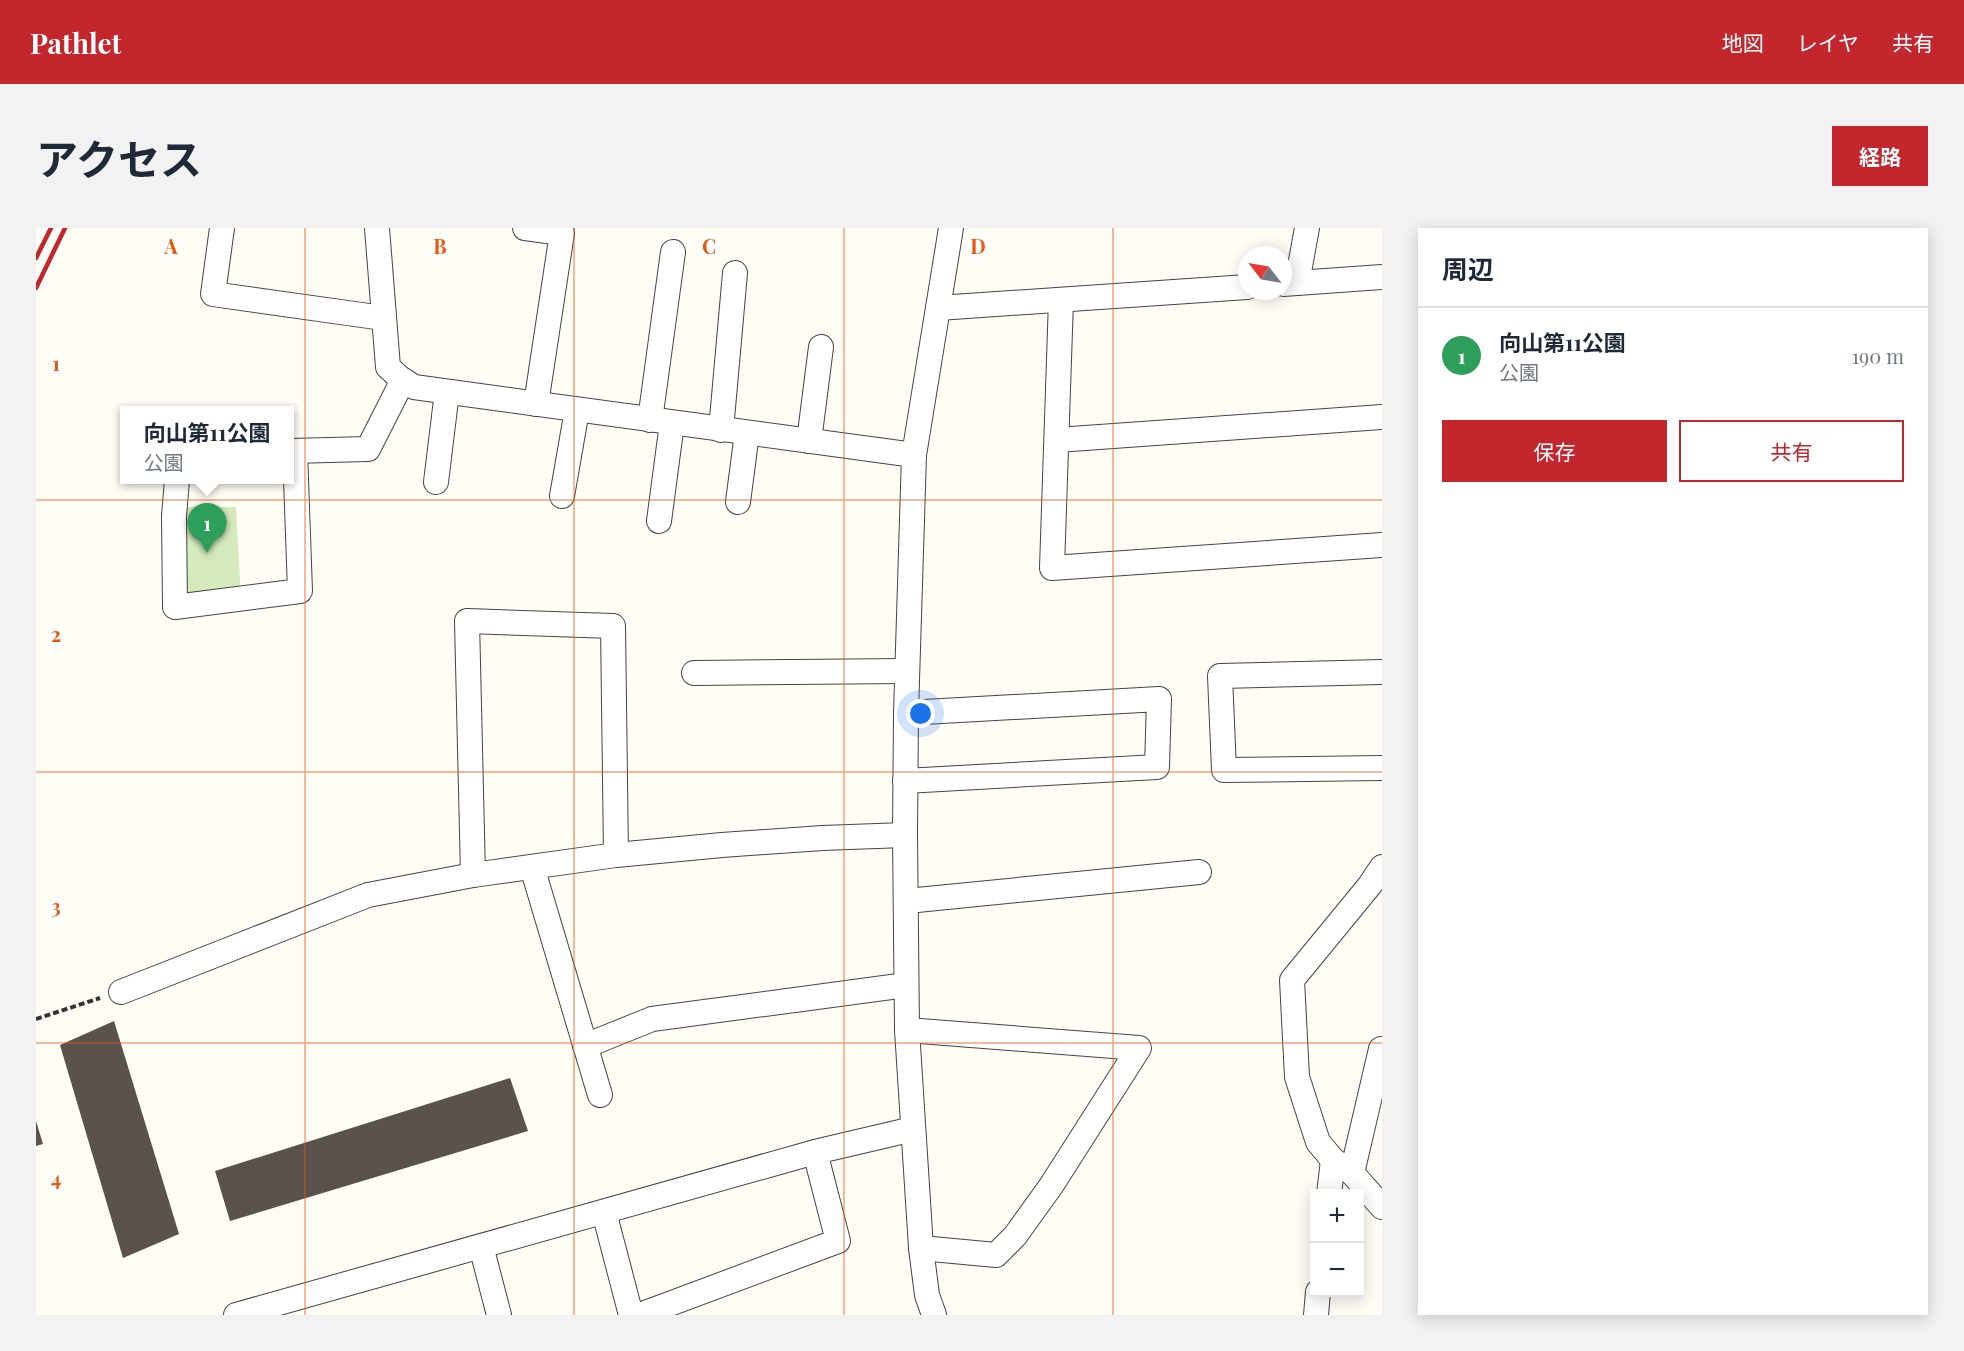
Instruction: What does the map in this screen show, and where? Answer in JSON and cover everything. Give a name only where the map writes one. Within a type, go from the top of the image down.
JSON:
[{"type":"street","points":[[222,228],[213,294],[383,318]]},
{"type":"street","points":[[377,228],[388,367],[414,387],[914,455]]},
{"type":"street","points":[[525,228],[562,233],[536,404]]},
{"type":"street","points":[[934,1315],[927,1295],[921,1248],[907,1030],[907,901],[904,835],[914,455],[951,228]]},
{"type":"street","points":[[1292,277],[1307,228]]},
{"type":"street","points":[[659,520],[661,422],[673,252]]},
{"type":"street","points":[[721,430],[735,273]]},
{"type":"street","points":[[1292,284],[1382,277]]},
{"type":"street","points":[[938,308],[1238,288]]},
{"type":"street","points":[[1061,300],[1052,568],[1382,545]]},
{"type":"street","points":[[808,441],[821,347]]},
{"type":"street","points":[[294,451],[368,449],[403,380]]},
{"type":"street","points":[[436,482],[447,392]]},
{"type":"street","points":[[562,496],[577,410]]},
{"type":"street","points":[[1057,440],[1382,417]]},
{"type":"street","points":[[738,502],[747,433]]},
{"type":"street","points":[[177,484],[174,516],[175,607],[300,591],[294,484]]},
{"type":"street","points":[[473,875],[467,621],[613,626],[616,855]]},
{"type":"street","points":[[694,673],[907,671]]},
{"type":"street","points":[[1382,672],[1220,676],[1224,770],[1382,768]]},
{"type":"street","points":[[905,781],[1157,767],[1160,699],[906,713]]},
{"type":"street","points":[[121,992],[368,895],[473,875],[616,855],[822,837],[904,835]]},
{"type":"street","points":[[532,867],[600,1095]]},
{"type":"street","points":[[1382,867],[1371,885],[1292,980],[1297,1077],[1318,1142],[1382,1207]]},
{"type":"street","points":[[907,901],[1199,872]]},
{"type":"street","points":[[585,1046],[652,1019],[906,985]]},
{"type":"street","points":[[907,1030],[1139,1048],[1052,1186],[1015,1236],[996,1254],[921,1248]]},
{"type":"street","points":[[1331,1189],[1342,1166],[1382,1048]]},
{"type":"street","points":[[236,1315],[815,1152],[914,1129]]},
{"type":"street","points":[[640,1315],[838,1241],[815,1152]]},
{"type":"street","points":[[604,1212],[631,1315]]},
{"type":"street","points":[[481,1246],[499,1315]]},
{"type":"street","points":[[1316,1315],[1318,1297]]},
{"type":"path","points":[[36,1019],[121,992]]},
{"type":"green space","points":[[175,507],[236,507],[241,598],[175,607]]},
{"type":"building","points":[[114,1021],[179,1234],[123,1258],[60,1045]]},
{"type":"building","points":[[510,1078],[528,1131],[230,1221],[215,1171]]},
{"type":"building","points":[[36,1121],[43,1144],[36,1146]]},
{"type":"railway","points":[[36,258],[51,228]]},
{"type":"railway","points":[[36,288],[65,228]]},
{"type":"place","name":"向山第11公園","points":[[207,553]]}]
